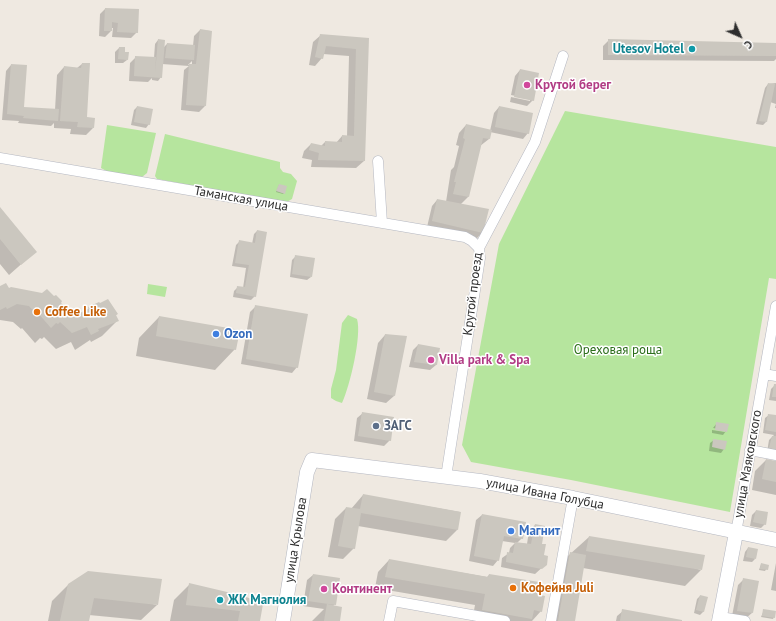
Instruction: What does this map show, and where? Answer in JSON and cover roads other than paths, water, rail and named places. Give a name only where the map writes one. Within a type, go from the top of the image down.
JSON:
[{"type":"street","name":"Крутой проезд","points":[[446,477],[480,258],[478,248],[535,142],[563,56]]},
{"type":"street","name":"Таманская улица","points":[[0,158],[465,237],[472,241],[478,248]]},
{"type":"street","points":[[378,161],[382,223]]},
{"type":"street","name":"улица Маяковского","points":[[720,619],[776,306]]},
{"type":"street","points":[[764,374],[776,376]]},
{"type":"street","points":[[750,450],[776,455]]},
{"type":"street","name":"улица Ивана Голубца","points":[[312,460],[446,477],[573,498],[736,533],[776,540]]},
{"type":"street","name":"улица Крылова","points":[[284,621],[307,472],[312,460]]},
{"type":"street","points":[[551,621],[573,498]]},
{"type":"street","points":[[389,621],[393,602],[505,621]]},
{"type":"street","points":[[720,619],[745,621]]},
{"type":"place","name":"Utesov Hotel","points":[[692,49]]},
{"type":"place","name":"Крутой берег","points":[[527,85]]},
{"type":"place","name":"Coffee Like","points":[[37,312]]},
{"type":"place","name":"Ozon","points":[[216,334]]},
{"type":"place","name":"Villa park & Spa","points":[[431,360]]},
{"type":"place","name":"ЗАГС","points":[[376,426]]},
{"type":"place","name":"Магнит","points":[[511,531]]},
{"type":"place","name":"Кофейня Juli","points":[[513,588]]},
{"type":"place","name":"Континент","points":[[324,589]]},
{"type":"place","name":"ЖК Магнолия","points":[[220,600]]},
{"type":"park label","name":"Ореховая роща","points":[[618,350]]}]
